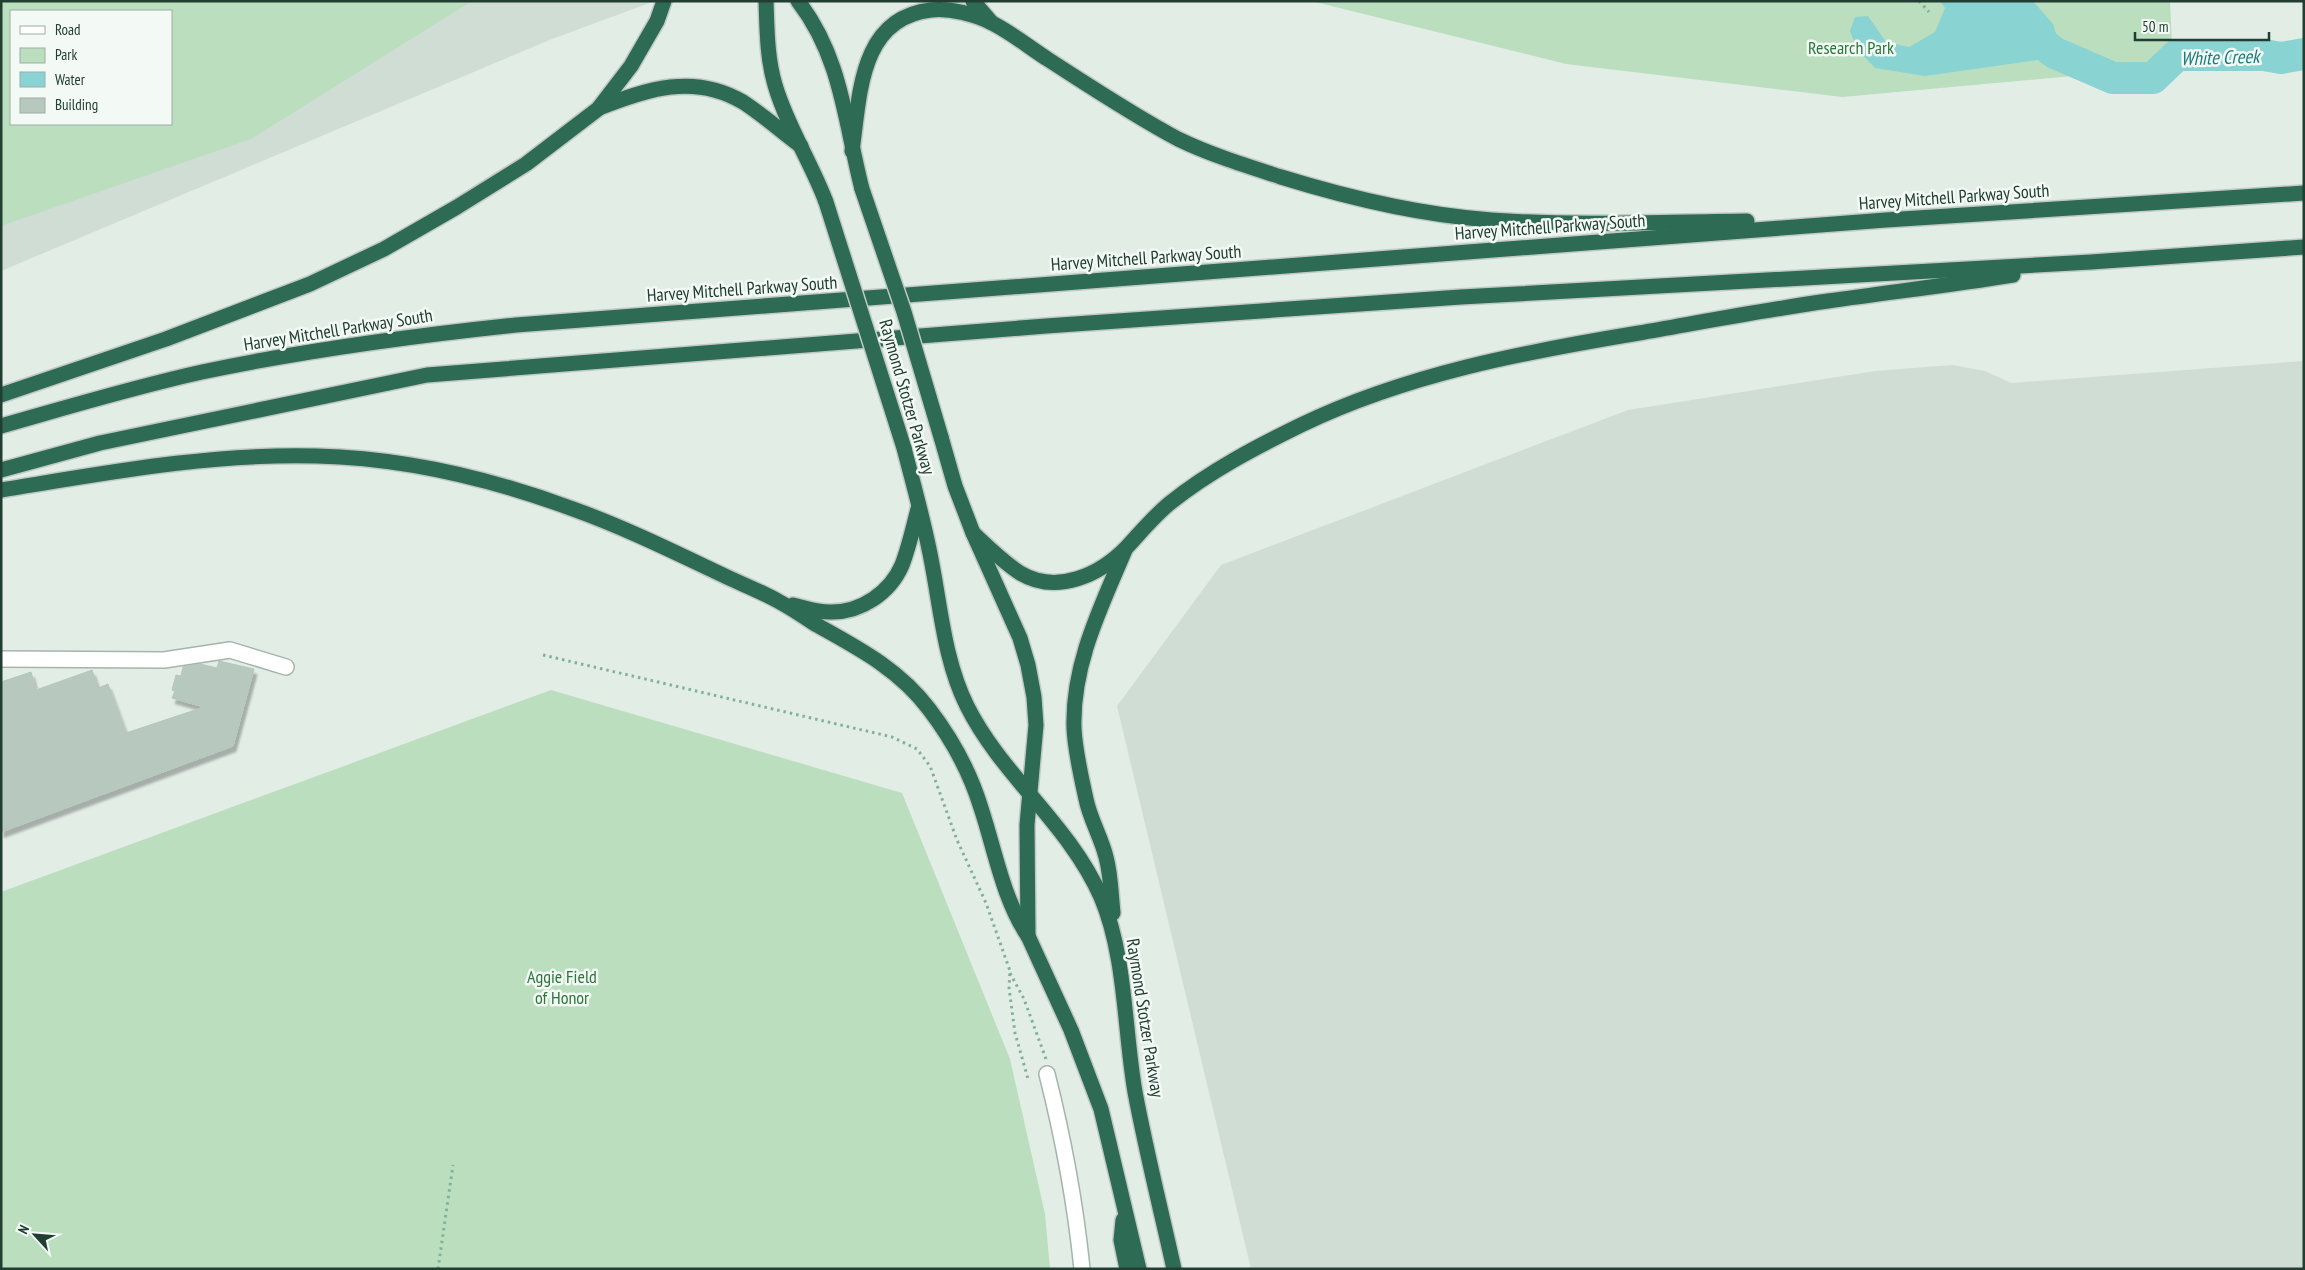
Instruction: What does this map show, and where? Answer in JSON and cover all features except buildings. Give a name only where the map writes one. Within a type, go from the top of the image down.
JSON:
[{"type":"highway","points":[[598,109],[631,66],[657,21],[664,1]]},
{"type":"highway","name":"Raymond Stotzer Parkway","points":[[766,1],[770,61],[775,85],[801,146],[814,169],[826,202],[904,448],[919,505],[953,669],[966,704],[992,749],[1030,793],[1076,854],[1100,896],[1118,949],[1135,1092],[1174,1269]]},
{"type":"highway","name":"Raymond Stotzer Parkway","points":[[798,1],[822,40],[837,76],[846,109],[852,151],[862,189],[904,312],[955,486],[973,533],[1020,638],[1028,665],[1034,697],[1036,725],[1028,825],[1028,936],[1071,1030],[1101,1109],[1139,1269]]},
{"type":"highway","points":[[973,1],[991,22]]},
{"type":"highway","points":[[852,151],[866,63],[874,48],[895,22],[910,14],[931,10],[952,10],[991,22],[1129,112],[1182,140],[1237,163],[1300,182],[1389,204],[1489,220],[1573,223],[1886,220]]},
{"type":"highway","points":[[1,394],[175,335],[310,284],[384,249],[526,164],[598,109],[633,94],[671,86],[708,88],[742,102],[801,146]]},
{"type":"highway","name":"Harvey Mitchell Parkway South","points":[[1,426],[200,373],[295,354],[404,337],[516,325],[1886,220],[2304,193]]},
{"type":"highway","points":[[1,470],[100,443],[426,376],[1046,326],[1461,297],[2091,262],[2304,247]]},
{"type":"highway","points":[[973,533],[1008,565],[1023,575],[1041,581],[1062,582],[1081,578],[1094,574],[1126,549],[1142,530],[1169,504],[1250,451],[1304,423],[1368,397],[1446,372],[1533,351],[1828,301],[1946,286],[2091,262]]},
{"type":"highway","points":[[1,490],[209,459],[318,456],[380,461],[441,471],[515,490],[574,509],[637,535],[778,600],[844,638],[886,666],[927,706],[949,737],[965,765],[981,806],[1017,920],[1028,936]]},
{"type":"highway","points":[[778,600],[830,612],[847,611],[862,606],[877,597],[890,584],[901,567],[919,505]]},
{"type":"highway","points":[[1118,949],[1106,858],[1086,801],[1074,728],[1075,701],[1081,664],[1091,628],[1126,549]]},
{"type":"highway","points":[[1124,1206],[1121,1240],[1127,1269]]},
{"type":"street","points":[[1,659],[164,660],[230,650],[286,667]]},
{"type":"street","points":[[1046,1074],[1064,1139],[1076,1208],[1082,1269]]},
{"type":"path","points":[[1920,1],[1929,12]]},
{"type":"path","points":[[543,655],[892,737],[917,749],[930,766],[957,840],[986,903],[1010,971],[1024,999],[1045,1052],[1046,1074]]},
{"type":"path","points":[[1010,971],[1009,988],[1016,1033],[1028,1079]]},
{"type":"path","points":[[438,1269],[454,1165]]},
{"type":"shaded area","points":[[1,1],[655,1],[552,39],[1,271]]},
{"type":"shaded area","points":[[2304,361],[2304,1269],[1251,1269],[1117,706],[1221,565],[1628,410],[1875,371],[1952,365],[1985,371],[2011,383]]},
{"type":"green space","points":[[1,1],[472,1],[251,139],[1,226]]},
{"type":"green space","name":"Research Park","points":[[1311,1],[2170,1],[2173,67],[1842,97],[1566,64]]},
{"type":"green space","name":"Aggie Field of Honor","points":[[551,690],[902,793],[1010,1059],[1045,1214],[1050,1269],[1,1269],[1,892]]},
{"type":"water","points":[[1940,1],[2033,1],[2053,24],[2060,47],[2052,58],[1925,76],[1875,68],[1857,49],[1850,31],[1855,17],[1868,16],[1886,42],[1909,47],[1935,32],[1945,8]]},
{"type":"waterway","name":"White Creek","points":[[1987,1],[2055,53],[2113,78],[2153,78],[2177,55],[2264,55],[2281,58],[2304,54]]}]
